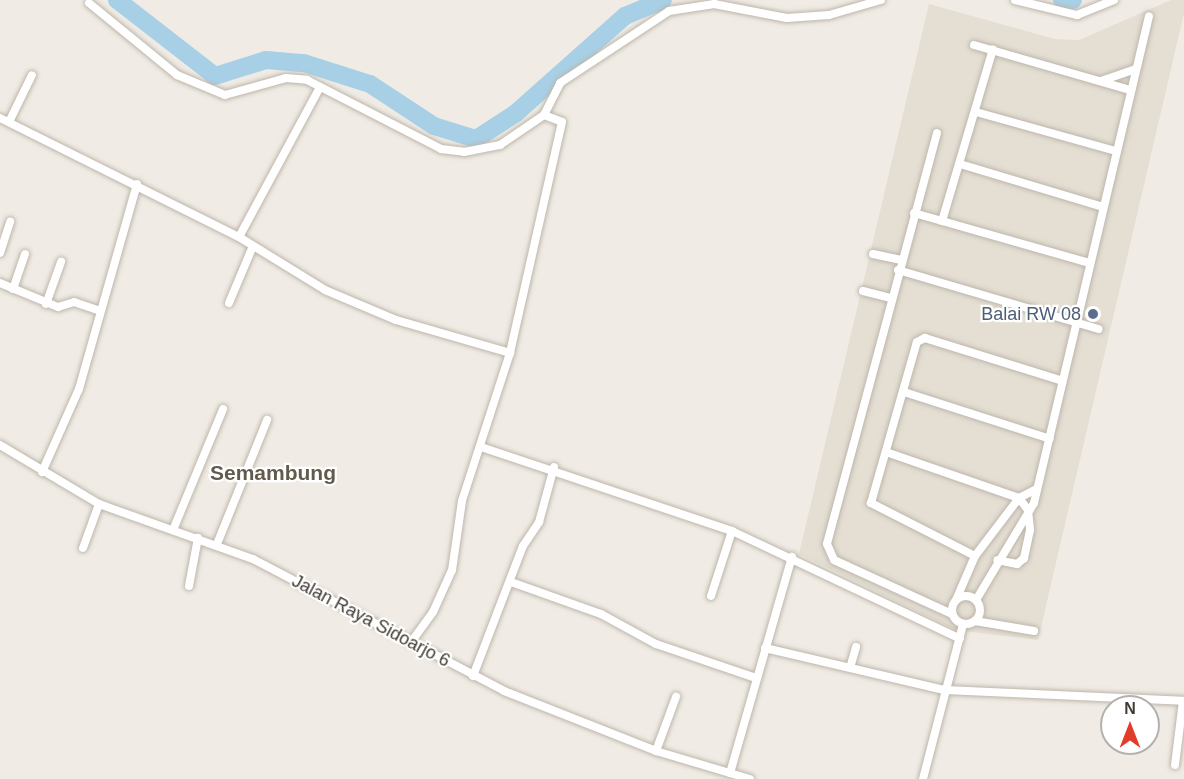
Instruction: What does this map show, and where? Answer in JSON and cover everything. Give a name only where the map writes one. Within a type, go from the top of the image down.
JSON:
[{"type":"street","points":[[89,3],[177,75],[212,91],[239,94],[286,78],[320,87],[441,149],[464,152],[500,145],[544,115],[560,83],[669,11],[714,4],[787,18],[829,15],[881,0]]},
{"type":"street","points":[[1015,0],[1077,15],[1114,0]]},
{"type":"street","points":[[975,621],[980,611],[976,600],[997,560],[1028,510],[1037,489],[1050,439],[1060,381],[1149,16]]},
{"type":"street","points":[[974,45],[1130,90]]},
{"type":"street","points":[[942,221],[993,49]]},
{"type":"street","points":[[1101,82],[1135,69]]},
{"type":"street","points":[[9,122],[32,75]]},
{"type":"street","points":[[239,237],[320,87]]},
{"type":"street","points":[[976,112],[1116,151]]},
{"type":"street","points":[[412,641],[434,612],[452,570],[462,501],[481,447],[558,117],[544,115]]},
{"type":"street","points":[[0,118],[137,184],[239,237],[367,309],[504,351]]},
{"type":"street","points":[[937,133],[898,270],[828,551],[834,560],[952,614],[963,624]]},
{"type":"street","points":[[960,164],[1103,207]]},
{"type":"street","points":[[42,472],[79,389],[97,310],[137,184]]},
{"type":"street","points":[[914,213],[1089,262]]},
{"type":"street","points":[[0,253],[10,222]]},
{"type":"street","points":[[229,303],[253,246]]},
{"type":"street","points":[[13,289],[25,254]]},
{"type":"street","points":[[873,254],[901,260]]},
{"type":"street","points":[[46,304],[61,262]]},
{"type":"street","points":[[898,270],[1098,329]]},
{"type":"street","points":[[0,283],[58,308],[74,302],[97,310]]},
{"type":"street","points":[[863,291],[891,298]]},
{"type":"street","points":[[975,556],[874,508],[871,498],[921,338],[1060,381]]},
{"type":"street","points":[[904,392],[1050,439]]},
{"type":"street","points":[[173,530],[223,409]]},
{"type":"street","points":[[217,544],[267,420]]},
{"type":"street","name":"Jalan Raya Sidoarjo 6","points":[[0,445],[99,504],[217,544],[412,641],[473,676],[573,722],[656,751],[750,779]]},
{"type":"street","points":[[481,447],[554,468],[732,531],[792,557],[960,639]]},
{"type":"street","points":[[886,452],[1019,498],[1028,510],[1030,530],[1022,562],[997,560]]},
{"type":"street","points":[[473,676],[523,546],[539,522],[554,468]]},
{"type":"street","points":[[952,614],[975,556],[1019,498],[1037,489]]},
{"type":"street","points":[[83,548],[99,504]]},
{"type":"street","points":[[711,596],[732,531]]},
{"type":"street","points":[[189,586],[198,538]]},
{"type":"street","points":[[730,773],[792,557]]},
{"type":"street","points":[[511,582],[601,614],[656,644],[756,678]]},
{"type":"street","points":[[956,600],[966,596],[976,600]]},
{"type":"street","points":[[963,624],[975,621],[1034,631]]},
{"type":"street","points":[[923,779],[944,690],[963,624]]},
{"type":"street","points":[[850,668],[856,647]]},
{"type":"street","points":[[765,648],[944,690],[1184,701],[1175,765]]},
{"type":"street","points":[[656,751],[676,697]]},
{"type":"shaded area","points":[[1171,0],[1184,0],[1184,13],[1038,640],[956,630],[799,554],[929,4],[1055,39],[1079,40]]},
{"type":"waterway","points":[[117,0],[215,76],[266,60],[304,63],[370,84],[434,126],[476,139],[516,113],[625,16],[663,0]]},
{"type":"waterway","points":[[1062,0],[1073,0]]},
{"type":"place","name":"Balai RW 08","points":[[1093,314]]},
{"type":"district","name":"Semambung","points":[[273,473]]}]
